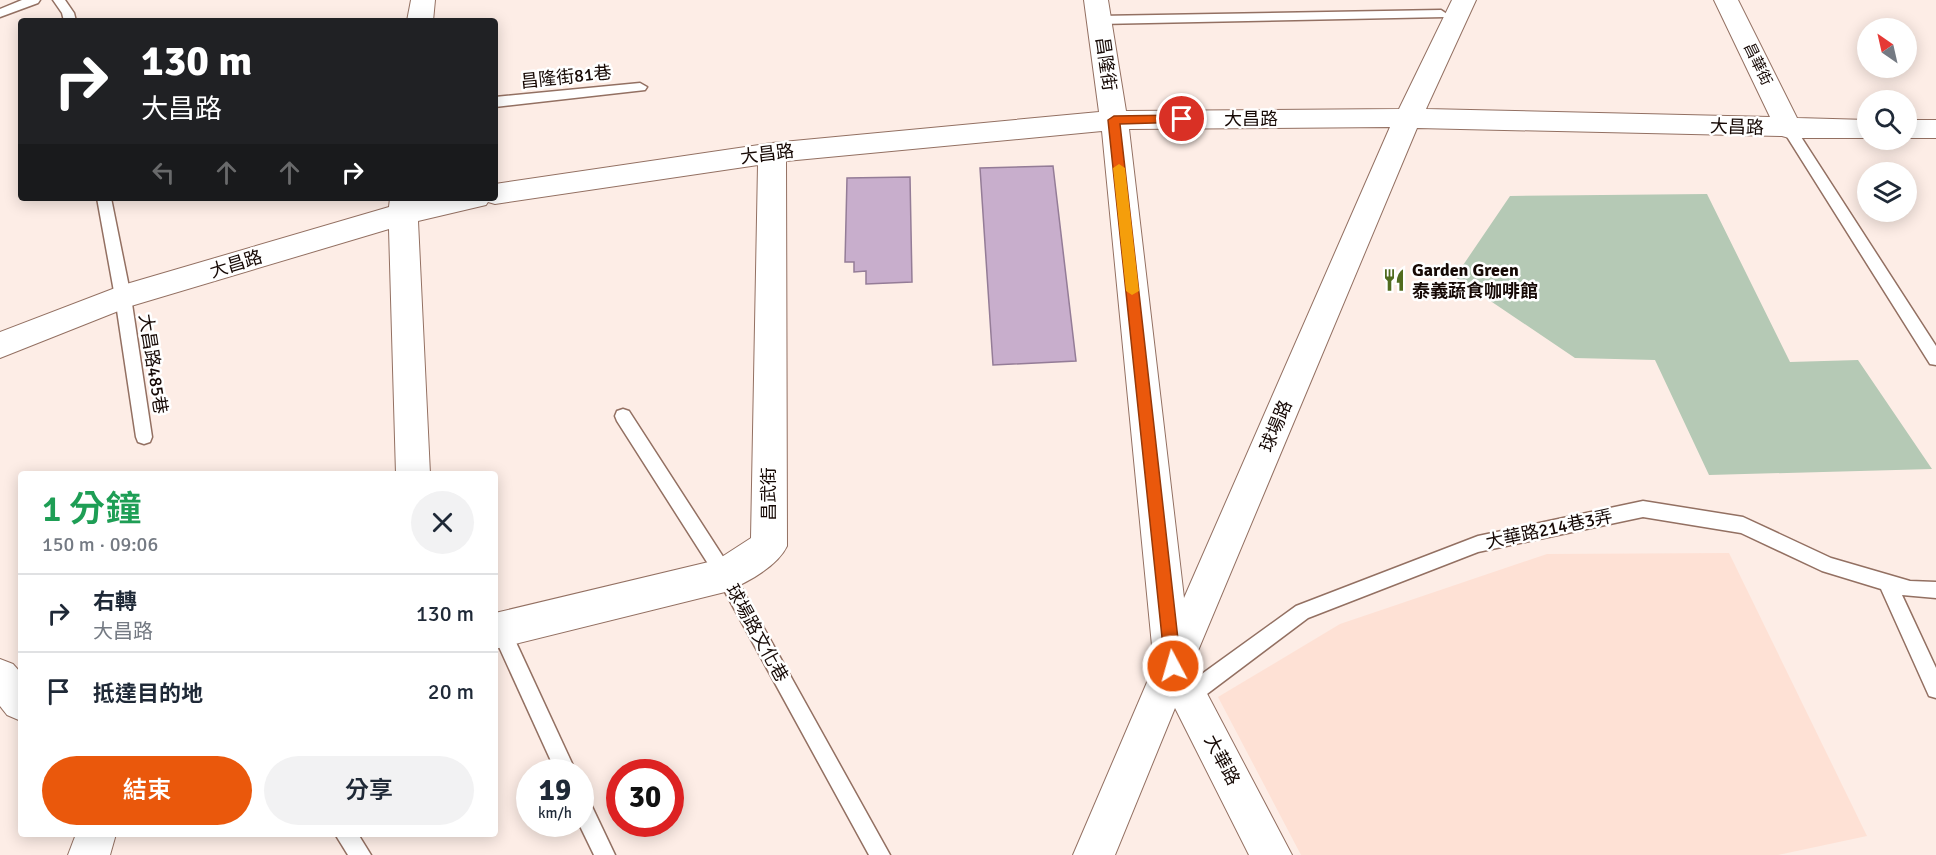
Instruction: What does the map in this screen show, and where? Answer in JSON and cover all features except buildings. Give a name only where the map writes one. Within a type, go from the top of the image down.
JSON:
[{"type":"street","points":[[420,18],[423,0]]},
{"type":"street","name":"昌華街","points":[[1726,0],[1789,129]]},
{"type":"street","name":"昌隆街","points":[[1098,10],[1114,120],[1180,681]]},
{"type":"street","name":"球場路","points":[[1094,855],[1180,681],[1408,118],[1447,11]]},
{"type":"street","name":"大昌路","points":[[498,194],[772,153],[1114,120],[1408,118],[1857,129]]},
{"type":"street","points":[[1917,129],[1936,129]]},
{"type":"street","name":"昌武街","points":[[498,631],[725,575],[769,546],[772,153]]},
{"type":"street","name":"大昌路","points":[[0,345],[123,297],[404,206],[449,201]]},
{"type":"street","points":[[404,206],[413,471]]},
{"type":"street","points":[[0,676],[18,698]]},
{"type":"street","name":"大華路","points":[[1180,681],[1271,855]]},
{"type":"street","points":[[89,855],[95,837]]},
{"type":"lane","points":[[0,14],[34,0]]},
{"type":"lane","points":[[59,0],[69,18]]},
{"type":"lane","points":[[1098,10],[1447,11]]},
{"type":"lane","name":"昌隆街81巷","points":[[498,102],[640,87]]},
{"type":"lane","points":[[1789,129],[1936,359]]},
{"type":"lane","name":"大昌路485巷","points":[[105,201],[123,297],[144,437]]},
{"type":"lane","name":"球場路文化巷","points":[[623,416],[725,575],[880,855]]},
{"type":"lane","name":"大華路214巷3弄","points":[[1180,681],[1302,612],[1478,544],[1643,509],[1743,525],[1828,565],[1910,589],[1936,590]]},
{"type":"lane","points":[[1887,582],[1936,689]]},
{"type":"lane","points":[[498,631],[560,759]]},
{"type":"lane","points":[[594,833],[604,855]]},
{"type":"lane","points":[[347,837],[361,855]]},
{"type":"shaded area","points":[[1729,553],[1867,836],[1778,855],[1301,855],[1218,697],[1340,624],[1547,554]]},
{"type":"green space","points":[[1707,194],[1790,362],[1858,360],[1932,469],[1709,475],[1655,360],[1575,358],[1455,277],[1510,196]]},
{"type":"slow traffic","points":[[1119,168],[1132,291]]},
{"type":"place","name":"Garden Green 泰義蔬食咖啡館","points":[[1394,280]]},
{"type":"route","points":[[1173,666],[1114,120],[1182,119]]}]
